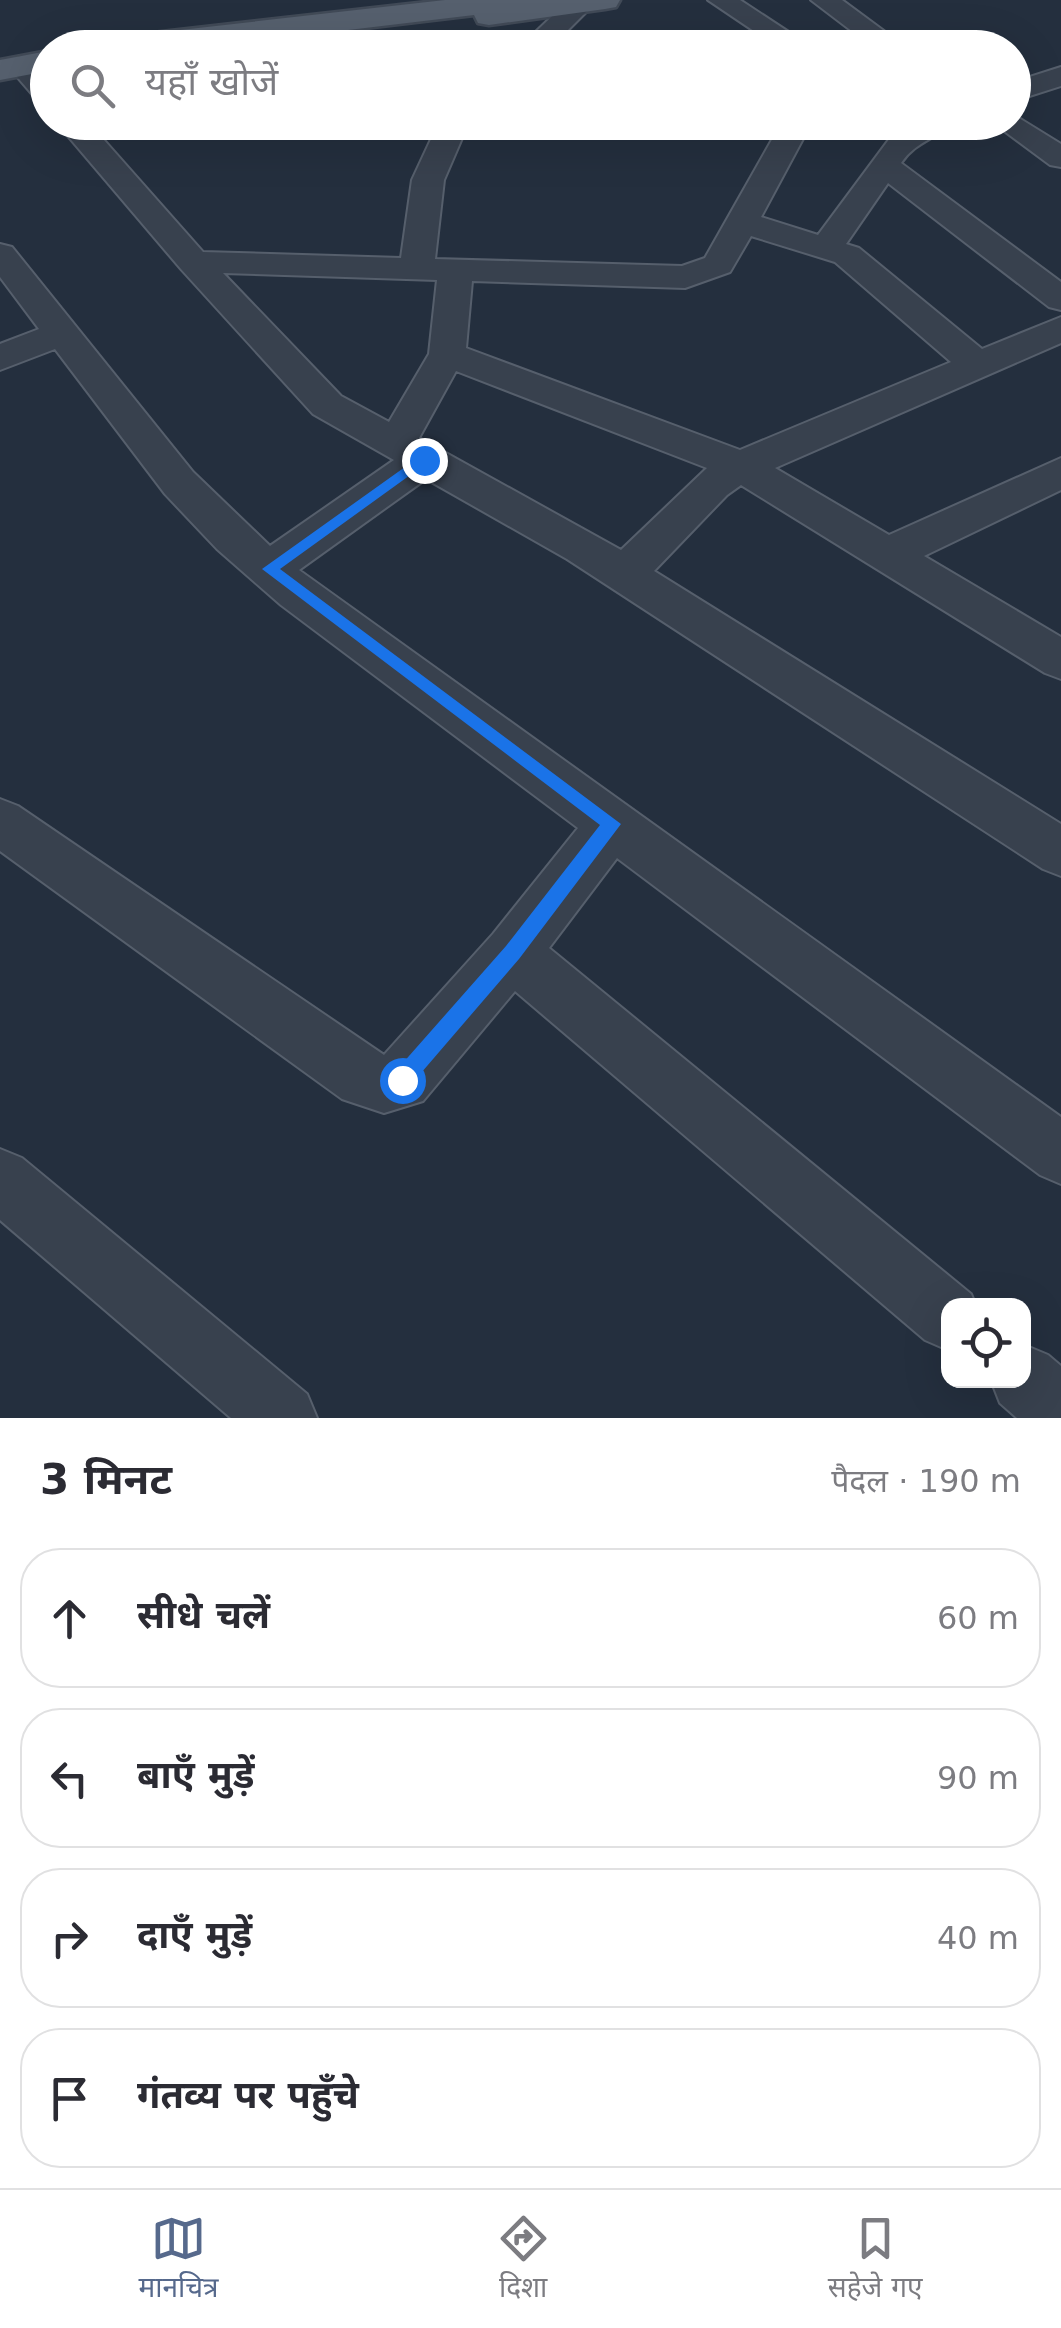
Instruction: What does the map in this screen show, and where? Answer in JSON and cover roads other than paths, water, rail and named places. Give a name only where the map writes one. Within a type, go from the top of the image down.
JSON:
[{"type":"main road","points":[[265,30],[526,0]]},
{"type":"main road","points":[[415,30],[589,2]]},
{"type":"street","points":[[721,0],[770,30]]},
{"type":"street","points":[[824,0],[864,30]]},
{"type":"street","points":[[554,30],[589,2]]},
{"type":"street","points":[[1031,86],[1061,76]]},
{"type":"street","points":[[1031,138],[1061,158]]},
{"type":"street","points":[[87,140],[193,262],[326,404],[396,471],[625,573],[1061,852]]},
{"type":"street","points":[[417,270],[428,180],[446,140]]},
{"type":"street","points":[[193,262],[685,278],[718,264],[787,140]]},
{"type":"street","points":[[827,246],[904,140]]},
{"type":"street","points":[[884,165],[1061,299]]},
{"type":"street","points":[[742,222],[827,246],[860,264],[978,365]]},
{"type":"street","points":[[0,254],[179,483],[232,538],[1061,1154]]},
{"type":"street","points":[[269,569],[396,471],[447,354],[455,272]]},
{"type":"street","points":[[625,573],[713,484],[741,466],[1061,330]]},
{"type":"street","points":[[0,358],[62,333]]},
{"type":"street","points":[[447,354],[741,466],[1061,660]]},
{"type":"street","points":[[886,554],[1061,472]]},
{"type":"street","points":[[0,822],[363,1078],[384,1084],[402,1080],[512,953],[612,824]]},
{"type":"street","points":[[512,953],[941,1311]]},
{"type":"street","points":[[0,1180],[283,1418]]},
{"type":"street","points":[[1031,1386],[1061,1411]]}]
